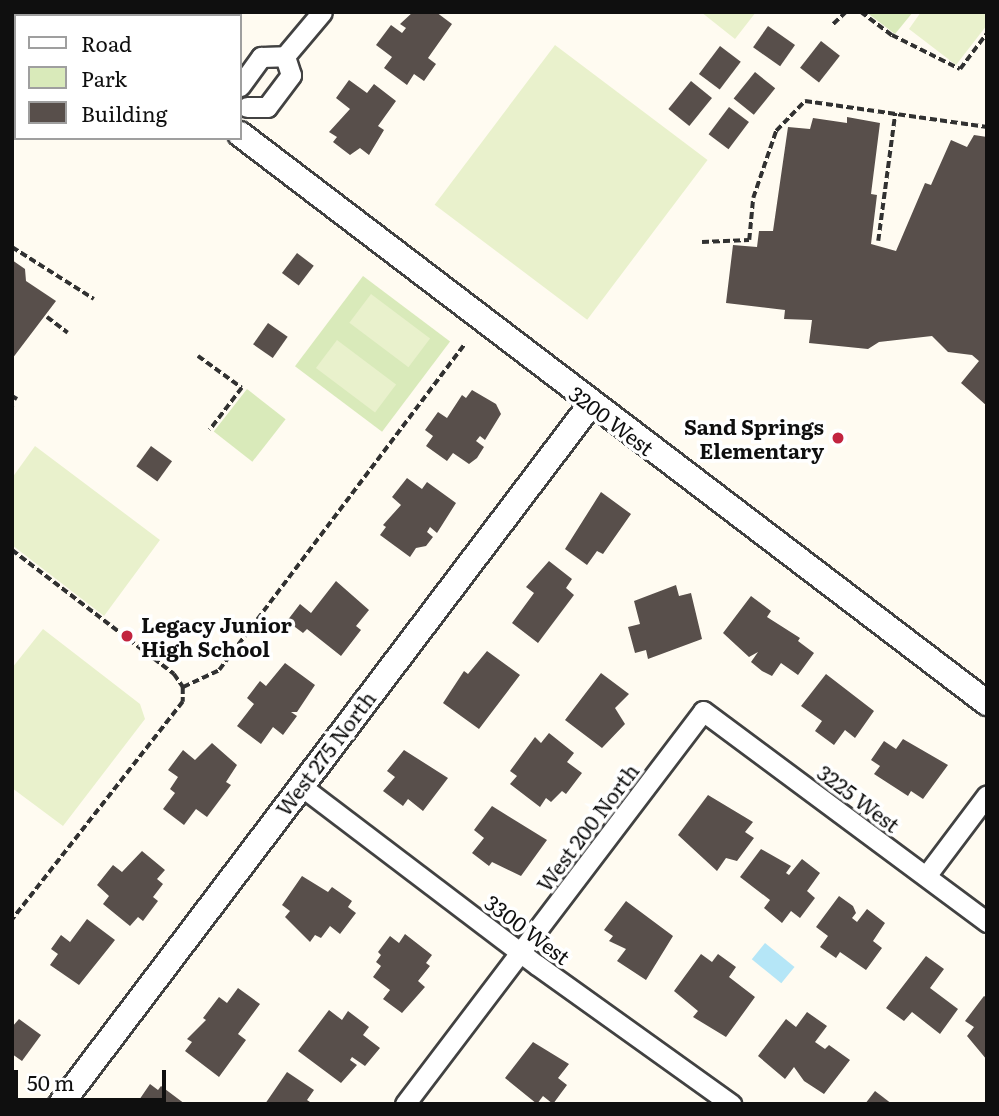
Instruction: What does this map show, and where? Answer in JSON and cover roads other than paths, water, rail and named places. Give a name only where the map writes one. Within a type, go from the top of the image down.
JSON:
[{"type":"street","points":[[242,83],[261,57],[285,56],[322,12]]},
{"type":"street","points":[[242,105],[267,107],[290,75],[285,56]]},
{"type":"street","name":"3200 West","points":[[242,136],[987,703]]},
{"type":"street","name":"West 275 North","points":[[61,1104],[591,404]]},
{"type":"street","name":"3225 West","points":[[703,711],[987,922]]},
{"type":"street","name":"West 200 North","points":[[405,1104],[703,711]]},
{"type":"street","name":"3300 West","points":[[301,786],[519,952],[731,1104]]},
{"type":"street","points":[[926,876],[987,795]]},
{"type":"water","points":[[765,943],[795,967],[781,983],[752,959]]},
{"type":"place","name":"Sand Springs Elementary","points":[[838,438]]},
{"type":"place","name":"Legacy Junior High School","points":[[127,636]]}]
